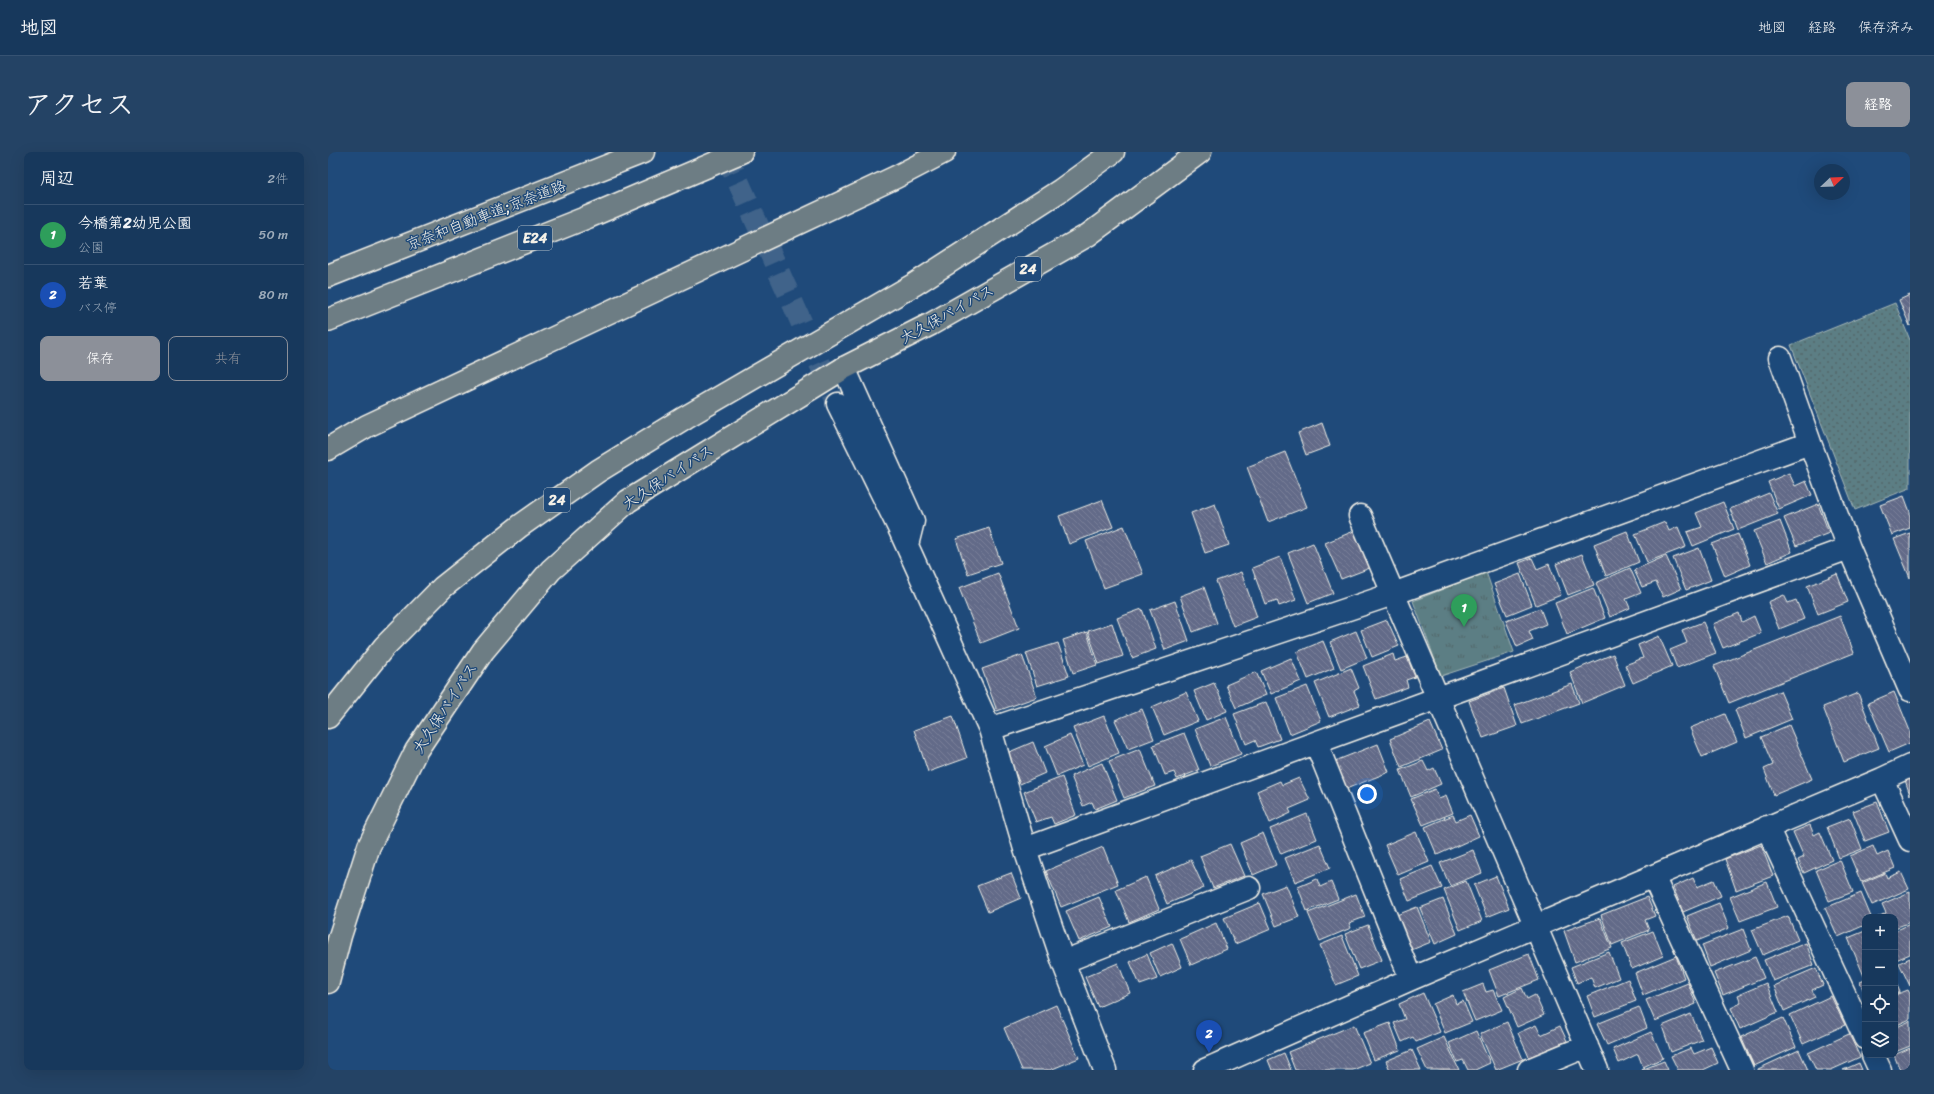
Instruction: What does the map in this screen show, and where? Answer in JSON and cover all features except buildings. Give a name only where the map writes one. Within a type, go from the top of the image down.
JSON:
[{"type":"highway","name":"京奈和自動車道;京奈道路","points":[[328,276],[643,152]]},
{"type":"highway","name":"E24","points":[[328,320],[588,217],[741,152]]},
{"type":"highway","points":[[328,449],[366,426],[882,184],[944,152]]},
{"type":"highway","name":"24","points":[[328,717],[384,647],[443,587],[520,526],[598,471],[686,416],[915,284],[1061,190],[1113,152]]},
{"type":"highway","name":"大久保バイパス","points":[[328,982],[340,936],[369,846],[416,752],[483,650],[551,570],[628,500],[844,368],[932,324],[1088,235],[1200,152]]},
{"type":"street","points":[[1780,358],[1849,548],[1910,690]]},
{"type":"street","points":[[844,368],[913,521],[907,545]]},
{"type":"street","points":[[838,404],[907,545],[990,728],[1025,849],[1063,962],[1105,1070]]},
{"type":"street","points":[[990,728],[1393,594],[1810,443]]},
{"type":"street","points":[[1360,516],[1597,1070]]},
{"type":"street","points":[[1025,849],[1849,548]]},
{"type":"street","points":[[1316,743],[1410,979]]},
{"type":"street","points":[[1205,1070],[1410,979],[1536,927],[1910,766]]},
{"type":"street","points":[[1882,779],[1910,840]]},
{"type":"street","points":[[1767,827],[1862,1032]]},
{"type":"street","points":[[1653,876],[1742,1070]]},
{"type":"street","points":[[1063,962],[1249,888]]},
{"type":"street","points":[[1529,1070],[1587,1046]]},
{"type":"street","points":[[1874,1058],[1880,1070]]},
{"type":"green space","points":[[1895,303],[1910,340],[1910,488],[1855,510],[1791,345]]},
{"type":"green space","points":[[1486,572],[1514,652],[1441,676],[1413,601]]},
{"type":"tunnel","points":[[725,152],[838,404]]},
{"type":"place","name":"今橋第2幼児公園","points":[[1464,627]]},
{"type":"place","name":"若葉","points":[[1209,1053]]}]
